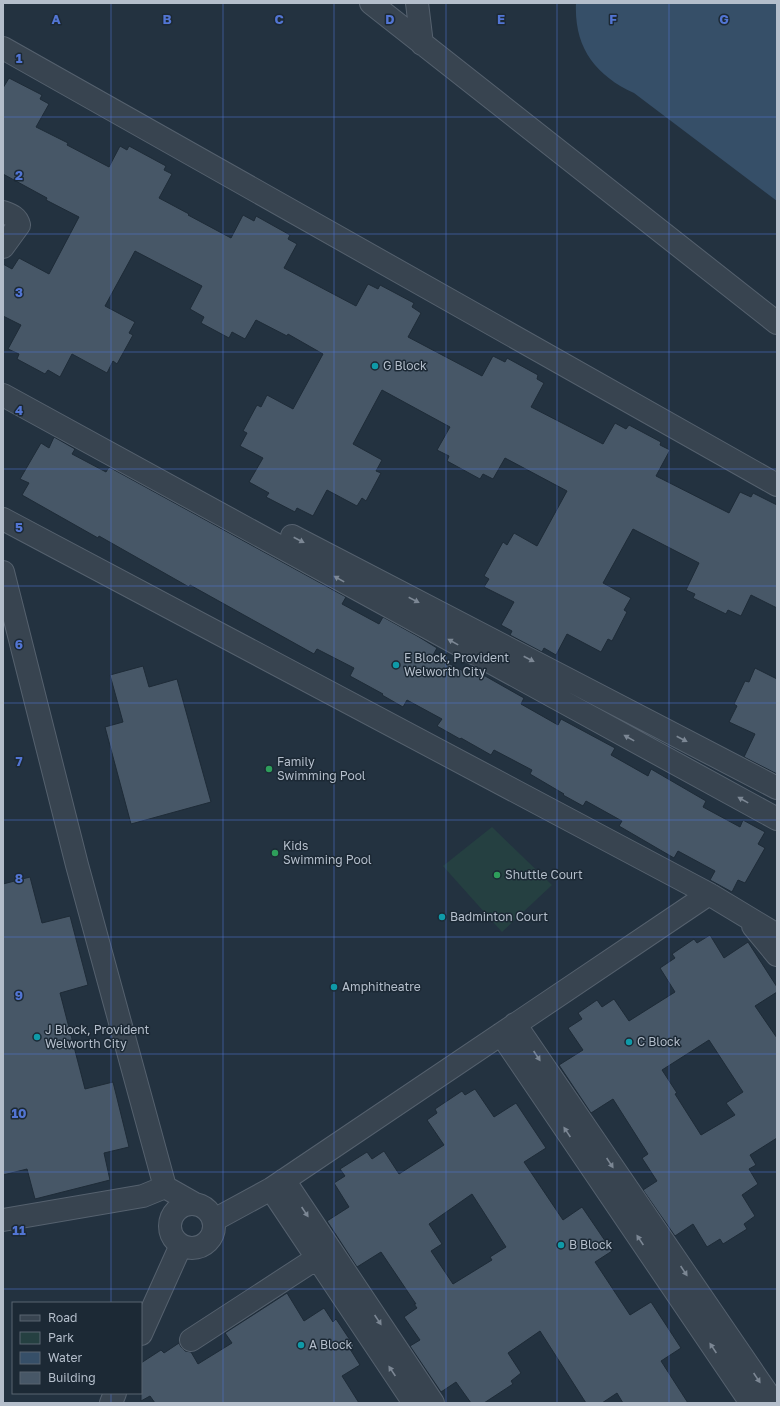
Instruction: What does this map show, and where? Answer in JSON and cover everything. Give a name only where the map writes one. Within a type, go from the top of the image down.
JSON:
[{"type":"street","points":[[371,3],[777,323]]},
{"type":"street","points":[[418,3],[422,44]]},
{"type":"street","points":[[3,48],[777,485]]},
{"type":"street","points":[[3,212],[15,217],[20,225],[3,248]]},
{"type":"street","points":[[3,386],[777,788]]},
{"type":"street","points":[[3,395],[777,819]]},
{"type":"street","points":[[3,520],[708,894],[777,935]]},
{"type":"street","points":[[3,572],[77,865],[165,1187],[204,1207],[210,1212],[214,1220],[215,1229],[206,1244],[198,1248],[189,1248],[174,1240],[170,1231],[170,1223],[173,1214],[178,1208],[187,1204],[196,1204]]},
{"type":"street","points":[[214,1220],[277,1184],[708,894]]},
{"type":"street","points":[[744,914],[777,955]]},
{"type":"street","points":[[508,1029],[751,1403]]},
{"type":"street","points":[[508,1029],[774,1403]]},
{"type":"street","points":[[277,1184],[317,1258],[414,1403]]},
{"type":"street","points":[[277,1184],[433,1403]]},
{"type":"street","points":[[3,1220],[143,1196],[165,1187]]},
{"type":"street","points":[[142,1332],[181,1245]]},
{"type":"street","points":[[191,1340],[317,1258]]},
{"type":"green space","name":"Shuttle Court","points":[[492,827],[552,885],[502,932],[443,866]]},
{"type":"water","points":[[576,3],[777,3],[777,201],[634,93],[608,78],[590,58],[583,46],[576,19]]},
{"type":"building","name":"G Block","points":[[9,78],[42,95],[40,99],[49,104],[36,127],[68,143],[67,145],[109,167],[120,146],[127,150],[129,146],[166,166],[164,170],[172,174],[159,198],[189,214],[188,215],[231,238],[243,215],[254,221],[256,216],[290,235],[288,239],[297,244],[284,268],[356,306],[368,284],[378,289],[380,285],[414,303],[412,307],[421,313],[408,337],[482,376],[493,356],[505,362],[507,358],[538,375],[537,379],[544,383],[531,407],[603,444],[615,423],[626,429],[629,425],[661,442],[660,445],[670,450],[656,476],[729,513],[740,492],[751,497],[753,493],[777,505],[777,608],[751,595],[741,616],[728,610],[726,614],[693,598],[695,594],[686,590],[699,563],[633,529],[603,583],[631,598],[624,610],[627,612],[612,641],[608,639],[601,652],[567,634],[556,655],[544,648],[542,652],[510,635],[512,631],[501,625],[514,602],[484,587],[489,579],[484,576],[503,542],[507,545],[514,533],[537,546],[567,491],[505,458],[493,479],[483,474],[480,479],[447,461],[449,456],[437,450],[450,427],[382,390],[353,444],[382,460],[376,471],[381,473],[366,501],[362,498],[357,506],[327,490],[313,516],[297,508],[295,512],[266,497],[269,493],[249,482],[263,458],[240,446],[247,433],[243,431],[257,405],[261,407],[267,395],[293,409],[323,354],[288,334],[287,336],[256,320],[245,339],[232,332],[229,338],[201,323],[204,317],[190,309],[202,286],[135,251],[105,306],[135,322],[129,333],[133,335],[117,364],[113,361],[107,373],[72,354],[60,377],[48,370],[45,374],[17,359],[19,354],[8,349],[21,325],[3,316],[3,264],[12,269],[19,258],[49,274],[79,217],[46,200],[47,198],[3,174],[3,88]]},
{"type":"building","name":"E Block, Provident Welworth City","points":[[54,437],[75,449],[72,454],[106,472],[109,467],[346,597],[342,604],[379,624],[383,617],[419,637],[437,648],[433,655],[467,673],[471,668],[524,698],[521,704],[558,725],[561,719],[615,748],[611,755],[648,776],[651,769],[706,801],[703,807],[740,827],[743,820],[765,832],[758,844],[765,848],[745,883],[738,880],[732,892],[710,880],[715,871],[678,851],[674,858],[619,826],[622,821],[586,801],[583,806],[563,795],[564,794],[530,774],[532,770],[494,750],[491,755],[437,726],[442,719],[407,700],[403,707],[350,676],[354,668],[317,649],[314,654],[190,585],[189,587],[99,536],[98,538],[22,495],[29,483],[20,479],[41,443],[49,448]]},
{"type":"building","points":[[143,666],[149,687],[177,679],[211,802],[131,824],[105,727],[123,722],[110,675]]},
{"type":"building","points":[[755,668],[777,679],[777,774],[744,757],[755,734],[729,722],[737,706],[734,704],[745,681],[749,682]]},
{"type":"building","name":"J Block, Provident Welworth City","points":[[30,877],[42,923],[70,916],[88,985],[60,993],[85,1089],[113,1082],[129,1147],[104,1153],[110,1180],[35,1199],[27,1169],[3,1175],[3,884]]},
{"type":"building","name":"C Block","points":[[710,935],[724,958],[748,942],[777,987],[777,992],[755,1006],[777,1038],[777,1138],[750,1155],[756,1165],[749,1169],[758,1184],[742,1195],[755,1216],[744,1224],[747,1229],[723,1244],[720,1239],[707,1247],[693,1224],[675,1236],[643,1190],[657,1181],[642,1158],[648,1154],[613,1099],[591,1113],[559,1065],[583,1050],[568,1028],[582,1019],[578,1013],[597,1000],[602,1007],[614,999],[629,1021],[675,992],[660,968],[675,958],[672,954],[694,939],[697,943]],"holes":[[[709,1040],[743,1092],[726,1103],[735,1115],[701,1135],[675,1094],[677,1093],[662,1070]]]},
{"type":"building","name":"B Block","points":[[475,1089],[494,1117],[516,1103],[546,1148],[524,1162],[563,1220],[582,1207],[612,1251],[595,1262],[630,1315],[651,1302],[681,1348],[661,1361],[688,1403],[623,1403],[617,1393],[602,1403],[586,1403],[540,1331],[508,1353],[521,1373],[511,1381],[513,1384],[484,1403],[471,1403],[456,1382],[441,1392],[410,1346],[420,1340],[404,1317],[417,1308],[414,1304],[416,1304],[381,1252],[357,1267],[327,1221],[349,1207],[334,1183],[345,1176],[340,1169],[367,1152],[372,1159],[384,1151],[399,1174],[444,1145],[427,1120],[437,1113],[435,1109],[462,1091],[465,1095]],"holes":[[[472,1194],[506,1247],[490,1257],[492,1260],[453,1284],[431,1251],[442,1244],[429,1224]]]},
{"type":"building","name":"A Block","points":[[287,1293],[304,1321],[324,1308],[333,1322],[336,1319],[354,1346],[350,1349],[360,1365],[342,1376],[359,1403],[155,1403],[150,1396],[141,1401],[142,1362],[161,1350],[164,1353],[179,1343],[185,1351],[191,1352],[198,1364],[232,1343],[225,1333]]},
{"type":"place","name":"G Block","points":[[375,366]]},
{"type":"place","name":"E Block, Provident Welworth City","points":[[396,665]]},
{"type":"place","name":"Family Swimming Pool","points":[[269,769]]},
{"type":"place","name":"Kids Swimming Pool","points":[[275,853]]},
{"type":"place","name":"Shuttle Court","points":[[497,875]]},
{"type":"place","name":"Badminton Court","points":[[442,917]]},
{"type":"place","name":"Amphitheatre","points":[[334,987]]},
{"type":"place","name":"J Block, Provident Welworth City","points":[[37,1037]]},
{"type":"place","name":"C Block","points":[[629,1042]]},
{"type":"place","name":"B Block","points":[[561,1245]]},
{"type":"place","name":"A Block","points":[[301,1345]]}]
